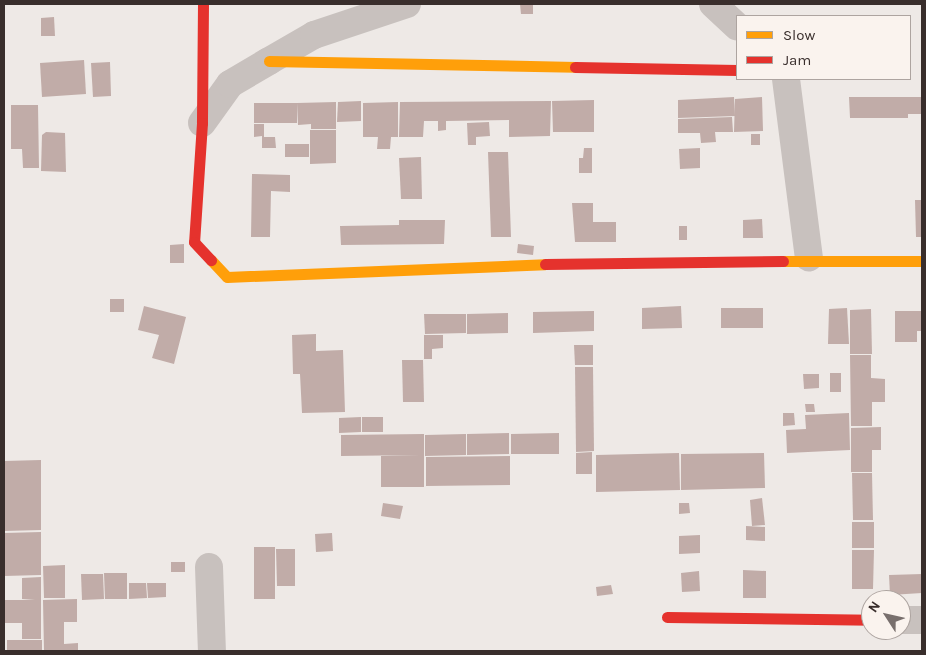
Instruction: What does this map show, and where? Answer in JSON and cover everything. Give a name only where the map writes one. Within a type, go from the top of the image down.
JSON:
[{"type":"street","points":[[203,4],[202,123],[194,242],[227,277],[624,261],[809,258],[922,261]]},
{"type":"street","points":[[202,123],[230,84],[269,61],[314,35],[407,4]]},
{"type":"street","points":[[713,4],[736,25]]},
{"type":"street","points":[[269,61],[736,70]]},
{"type":"street","points":[[786,80],[809,258]]},
{"type":"street","points":[[209,567],[212,651]]},
{"type":"street","points":[[666,618],[861,620]]},
{"type":"building","points":[[520,4],[533,4],[533,14],[521,14]]},
{"type":"building","points":[[54,17],[55,36],[41,36],[41,18]]},
{"type":"building","points":[[84,60],[86,94],[42,97],[40,63]]},
{"type":"building","points":[[110,62],[111,96],[93,97],[91,63]]},
{"type":"building","points":[[734,97],[735,116],[678,118],[678,100]]},
{"type":"building","points":[[762,97],[763,131],[734,132],[735,99]]},
{"type":"building","points":[[849,97],[922,97],[922,114],[908,114],[908,118],[850,118]]},
{"type":"building","points":[[594,100],[594,132],[553,132],[552,101]]},
{"type":"building","points":[[361,101],[361,121],[337,122],[338,102]]},
{"type":"building","points":[[551,101],[550,136],[509,137],[509,120],[446,121],[446,130],[438,131],[438,121],[424,121],[423,137],[399,137],[400,102]]},
{"type":"building","points":[[336,102],[336,129],[311,129],[311,124],[298,125],[297,103]]},
{"type":"building","points":[[398,102],[398,137],[391,137],[390,149],[377,149],[378,137],[363,137],[363,103]]},
{"type":"building","points":[[254,103],[297,103],[297,123],[254,123]]},
{"type":"building","points":[[11,105],[38,105],[39,168],[23,168],[22,149],[11,149]]},
{"type":"building","points":[[732,117],[733,132],[715,132],[716,142],[701,143],[700,133],[678,133],[678,119]]},
{"type":"building","points":[[489,122],[490,136],[476,137],[476,145],[468,145],[467,123]]},
{"type":"building","points":[[254,124],[264,124],[264,137],[275,137],[276,148],[262,148],[262,136],[254,137]]},
{"type":"building","points":[[310,130],[336,130],[336,163],[310,164]]},
{"type":"building","points":[[46,132],[65,133],[66,172],[41,171],[42,135]]},
{"type":"building","points":[[751,134],[760,134],[760,145],[751,145]]},
{"type":"building","points":[[285,144],[309,144],[309,157],[285,157]]},
{"type":"building","points":[[584,148],[592,148],[592,173],[579,173],[579,158],[583,158]]},
{"type":"building","points":[[700,148],[700,168],[680,169],[679,149]]},
{"type":"building","points":[[488,152],[508,152],[511,237],[491,237]]},
{"type":"building","points":[[421,157],[422,199],[401,199],[399,158]]},
{"type":"building","points":[[252,174],[290,175],[290,192],[271,191],[270,237],[251,237]]},
{"type":"building","points":[[915,200],[922,200],[922,237],[916,237]]},
{"type":"building","points":[[572,203],[593,203],[593,222],[616,222],[616,242],[575,242]]},
{"type":"building","points":[[762,219],[763,238],[743,238],[743,220]]},
{"type":"building","points":[[399,220],[445,220],[444,244],[341,245],[340,226],[399,225]]},
{"type":"building","points":[[679,226],[687,226],[687,240],[679,240]]},
{"type":"building","points":[[184,244],[184,263],[170,263],[170,245]]},
{"type":"building","points":[[518,244],[534,246],[533,255],[517,253]]},
{"type":"building","points":[[110,299],[124,299],[124,312],[110,312]]},
{"type":"building","points":[[144,306],[186,317],[174,364],[152,358],[159,335],[138,330]]},
{"type":"building","points":[[681,306],[682,328],[642,329],[642,308]]},
{"type":"building","points":[[721,308],[763,308],[763,328],[721,328]]},
{"type":"building","points":[[847,308],[849,344],[828,344],[829,309]]},
{"type":"building","points":[[871,309],[872,354],[850,354],[850,310]]},
{"type":"building","points":[[594,311],[594,331],[533,333],[533,312]]},
{"type":"building","points":[[895,311],[922,311],[922,331],[917,331],[917,342],[895,342]]},
{"type":"building","points":[[508,313],[508,333],[467,334],[467,314]]},
{"type":"building","points":[[424,314],[466,314],[466,333],[425,334]]},
{"type":"building","points":[[316,334],[316,351],[343,350],[345,412],[302,413],[300,374],[293,374],[292,335]]},
{"type":"building","points":[[424,335],[443,335],[443,348],[432,349],[432,359],[424,359]]},
{"type":"building","points":[[574,345],[593,345],[593,365],[575,365]]},
{"type":"building","points":[[850,355],[871,355],[871,378],[885,379],[885,402],[872,402],[872,426],[851,426]]},
{"type":"building","points":[[402,360],[423,360],[424,402],[403,402]]},
{"type":"building","points":[[575,367],[593,367],[594,451],[576,452]]},
{"type":"building","points":[[830,373],[841,373],[841,392],[830,392]]},
{"type":"building","points":[[803,374],[819,374],[819,388],[804,389]]},
{"type":"building","points":[[805,404],[814,404],[815,412],[806,412]]},
{"type":"building","points":[[783,413],[794,413],[795,425],[783,426]]},
{"type":"building","points":[[849,413],[850,450],[787,453],[786,430],[806,429],[805,415]]},
{"type":"building","points":[[361,417],[361,432],[339,433],[339,418]]},
{"type":"building","points":[[362,417],[383,417],[383,432],[362,432]]},
{"type":"building","points":[[881,427],[881,450],[872,450],[872,472],[851,472],[851,428]]},
{"type":"building","points":[[509,433],[509,454],[467,455],[467,434]]},
{"type":"building","points":[[559,433],[559,454],[511,454],[511,434]]},
{"type":"building","points":[[424,434],[424,487],[381,487],[381,456],[421,455],[341,456],[341,435]]},
{"type":"building","points":[[466,434],[466,455],[425,456],[425,435]]},
{"type":"building","points":[[592,452],[592,474],[576,474],[576,453]]},
{"type":"building","points":[[679,453],[680,490],[596,492],[596,455]]},
{"type":"building","points":[[764,453],[765,488],[681,490],[681,454]]},
{"type":"building","points":[[510,456],[510,485],[426,486],[426,457]]},
{"type":"building","points":[[41,460],[41,530],[4,531],[4,461]]},
{"type":"building","points":[[852,473],[872,473],[873,520],[853,520]]},
{"type":"building","points":[[762,498],[765,525],[752,526],[750,500]]},
{"type":"building","points":[[383,503],[403,506],[400,519],[381,516]]},
{"type":"building","points":[[679,503],[689,503],[690,513],[679,514]]},
{"type":"building","points":[[852,522],[874,522],[874,548],[852,548]]},
{"type":"building","points":[[746,526],[765,527],[765,541],[746,540]]},
{"type":"building","points":[[41,532],[41,575],[4,576],[4,533]]},
{"type":"building","points":[[332,533],[333,551],[316,552],[315,534]]},
{"type":"building","points":[[700,535],[700,553],[679,554],[679,536]]},
{"type":"building","points":[[254,547],[275,547],[275,599],[254,599]]},
{"type":"building","points":[[276,549],[295,549],[295,586],[277,586]]},
{"type":"building","points":[[852,550],[874,550],[873,589],[852,589]]},
{"type":"building","points":[[171,562],[185,562],[185,572],[171,572]]},
{"type":"building","points":[[65,565],[65,598],[44,598],[43,566]]},
{"type":"building","points":[[743,570],[766,571],[766,598],[743,598]]},
{"type":"building","points":[[699,571],[700,591],[682,592],[681,573]]},
{"type":"building","points":[[104,573],[127,573],[127,599],[105,599]]},
{"type":"building","points":[[81,574],[103,574],[104,599],[82,600]]},
{"type":"building","points":[[922,574],[922,593],[911,594],[911,590],[890,590],[889,575]]},
{"type":"building","points":[[41,577],[41,639],[22,639],[22,623],[5,623],[4,600],[35,600],[22,599],[22,578]]},
{"type":"building","points":[[129,583],[146,583],[147,598],[129,599]]},
{"type":"building","points":[[147,583],[166,583],[166,597],[148,598]]},
{"type":"building","points":[[611,585],[613,594],[597,596],[596,587]]},
{"type":"building","points":[[77,599],[77,622],[64,622],[64,644],[78,643],[78,651],[44,651],[43,600]]},
{"type":"building","points":[[7,640],[42,640],[42,651],[7,651]]},
{"type":"traffic: slow","points":[[269,61],[575,67]]},
{"type":"traffic: slow","points":[[211,260],[227,277],[545,264]]},
{"type":"traffic: slow","points":[[783,261],[922,261]]},
{"type":"traffic: jam","points":[[203,4],[202,123],[194,242],[211,260]]},
{"type":"traffic: jam","points":[[575,67],[736,70]]},
{"type":"traffic: jam","points":[[545,264],[783,261]]},
{"type":"traffic: jam","points":[[667,617],[861,620]]}]
